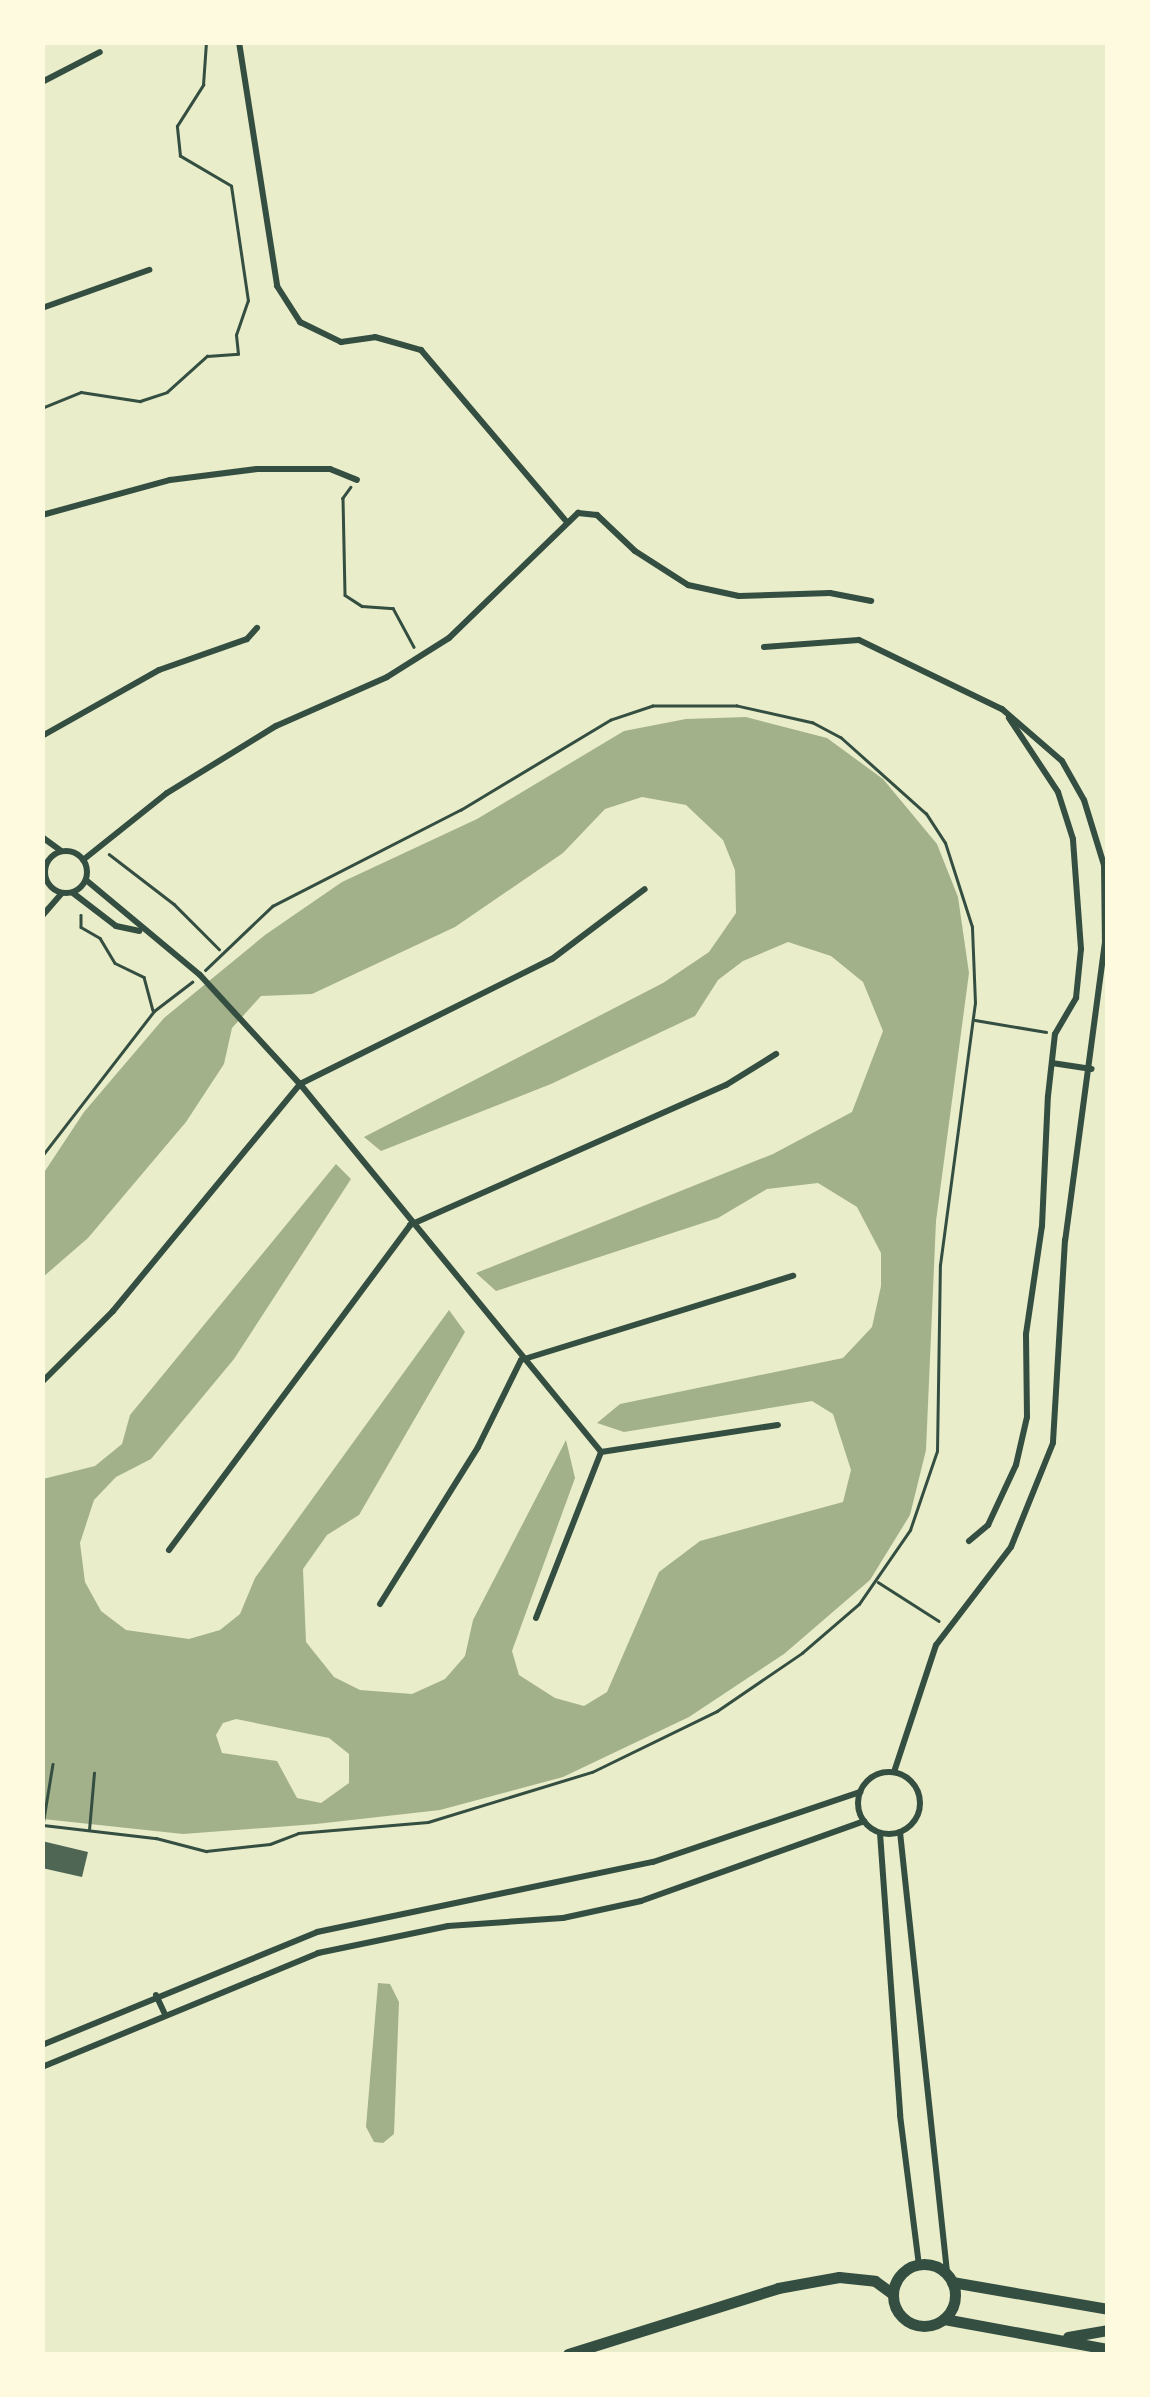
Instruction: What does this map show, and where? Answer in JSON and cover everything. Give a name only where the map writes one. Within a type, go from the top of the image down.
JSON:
[{"type":"main road","points":[[893,2294],[900,2275],[918,2265],[949,2278],[1102,2309]]},
{"type":"main road","points":[[568,2354],[778,2288],[839,2277],[875,2281],[893,2294],[909,2322],[927,2326],[944,2319],[1068,2337],[1108,2349]]},
{"type":"main road","points":[[944,2319],[954,2302],[949,2278]]},
{"type":"main road","points":[[1068,2337],[1108,2330]]},
{"type":"street","points":[[239,42],[274,268],[300,322],[342,342],[375,338],[421,350],[565,520]]},
{"type":"street","points":[[42,82],[100,52]]},
{"type":"street","points":[[42,308],[149,270]]},
{"type":"street","points":[[42,515],[170,480],[257,468],[330,469],[357,480]]},
{"type":"street","points":[[83,860],[168,793],[276,726],[418,658],[499,595],[565,520],[578,513],[597,515],[635,551],[688,585],[739,596],[830,593],[871,601]]},
{"type":"street","points":[[42,736],[159,670],[248,639],[257,628]]},
{"type":"street","points":[[764,647],[860,640],[1002,709],[1062,761],[1084,800],[1104,865],[1105,942],[1092,1069],[1066,1240],[1052,1443],[1011,1547],[947,1626],[894,1772]]},
{"type":"street","points":[[969,1541],[988,1526],[1016,1465],[1027,1417],[1026,1334],[1042,1226],[1055,1034],[1076,998],[1082,949],[1073,839],[1058,792],[1002,709]]},
{"type":"street","points":[[42,837],[83,860]]},
{"type":"street","points":[[61,851],[44,863],[44,883],[62,893],[72,892],[86,880]]},
{"type":"street","points":[[83,860],[86,880],[140,931],[203,978],[300,1084],[520,1360],[601,1452]]},
{"type":"street","points":[[42,1382],[114,1311],[300,1084],[552,959],[645,890]]},
{"type":"street","points":[[72,892],[116,926],[140,931]]},
{"type":"street","points":[[42,916],[62,893]]},
{"type":"street","points":[[169,1550],[410,1225],[726,1085],[776,1054]]},
{"type":"street","points":[[1052,1064],[1092,1069]]},
{"type":"street","points":[[380,1604],[478,1447],[520,1360],[793,1276]]},
{"type":"street","points":[[601,1452],[778,1426]]},
{"type":"street","points":[[536,1618],[601,1452]]},
{"type":"street","points":[[42,2045],[156,1994],[317,1932],[653,1862],[860,1792],[874,1776],[894,1772],[912,1782],[920,1800],[916,1819],[900,1832],[880,1833],[864,1821],[860,1792]]},
{"type":"street","points":[[42,2067],[164,2012],[318,1953],[448,1926],[563,1918],[641,1901],[864,1821]]},
{"type":"street","points":[[900,1832],[949,2278]]},
{"type":"street","points":[[880,1833],[918,2265]]},
{"type":"street","points":[[156,1994],[164,2012]]},
{"type":"street","points":[[1102,2309],[1108,2318]]},
{"type":"path","points":[[42,408],[81,392],[140,400],[167,392],[208,356],[238,354],[236,335],[248,301],[231,186],[180,156],[178,126],[203,85],[206,42]]},
{"type":"path","points":[[357,480],[342,498],[344,595],[362,606],[392,608],[418,658]]},
{"type":"path","points":[[42,1156],[154,1011],[203,978],[220,950],[301,888],[461,810],[598,726],[652,706],[737,706],[813,723],[841,738],[926,814],[962,887],[975,966],[973,1020],[940,1265],[937,1450],[926,1496],[877,1582],[802,1653],[717,1711],[592,1772],[428,1822],[298,1833],[270,1844],[206,1851],[156,1838],[42,1826],[53,1764]]},
{"type":"path","points":[[100,848],[174,904],[220,950]]},
{"type":"path","points":[[90,906],[78,920],[81,928],[100,938],[115,963],[144,977],[154,1011]]},
{"type":"path","points":[[973,1020],[1055,1034]]},
{"type":"path","points":[[877,1582],[947,1626]]},
{"type":"path","points":[[89,1831],[94,1773]]},
{"type":"shaded area","points":[[746,717],[827,738],[883,779],[937,844],[958,897],[969,973],[936,1221],[926,1450],[910,1515],[870,1580],[784,1654],[689,1717],[563,1777],[440,1810],[316,1824],[183,1834],[43,1819],[43,1479],[95,1466],[122,1444],[130,1415],[336,1164],[351,1179],[234,1359],[151,1459],[116,1477],[94,1500],[80,1543],[85,1582],[101,1611],[126,1630],[189,1639],[220,1630],[240,1614],[255,1578],[449,1310],[465,1332],[359,1515],[327,1535],[303,1569],[306,1642],[334,1677],[360,1690],[412,1694],[445,1679],[465,1656],[473,1620],[566,1440],[575,1478],[512,1651],[519,1675],[555,1698],[584,1706],[607,1692],[659,1572],[700,1541],[843,1502],[851,1470],[833,1414],[812,1401],[624,1432],[597,1423],[620,1404],[843,1358],[872,1327],[881,1286],[881,1253],[857,1207],[818,1183],[767,1189],[718,1218],[496,1291],[476,1273],[773,1154],[852,1112],[883,1031],[863,982],[831,956],[788,942],[743,961],[718,980],[695,1016],[551,1084],[381,1151],[364,1137],[663,983],[709,952],[736,913],[735,870],[723,840],[686,805],[642,797],[605,809],[563,853],[455,927],[312,994],[261,996],[232,1028],[224,1064],[186,1122],[88,1238],[43,1277],[43,1174],[84,1112],[164,1018],[265,935],[342,882],[477,819],[624,731],[686,719]],"holes":[[[236,1719],[329,1738],[349,1754],[349,1783],[321,1803],[297,1798],[277,1761],[222,1753],[216,1735],[223,1723]]]},
{"type":"shaded area","points":[[378,1983],[390,1984],[399,2002],[394,2134],[383,2143],[374,2142],[366,2127]]},
{"type":"building","points":[[42,1841],[88,1852],[82,1877],[42,1868]]}]
